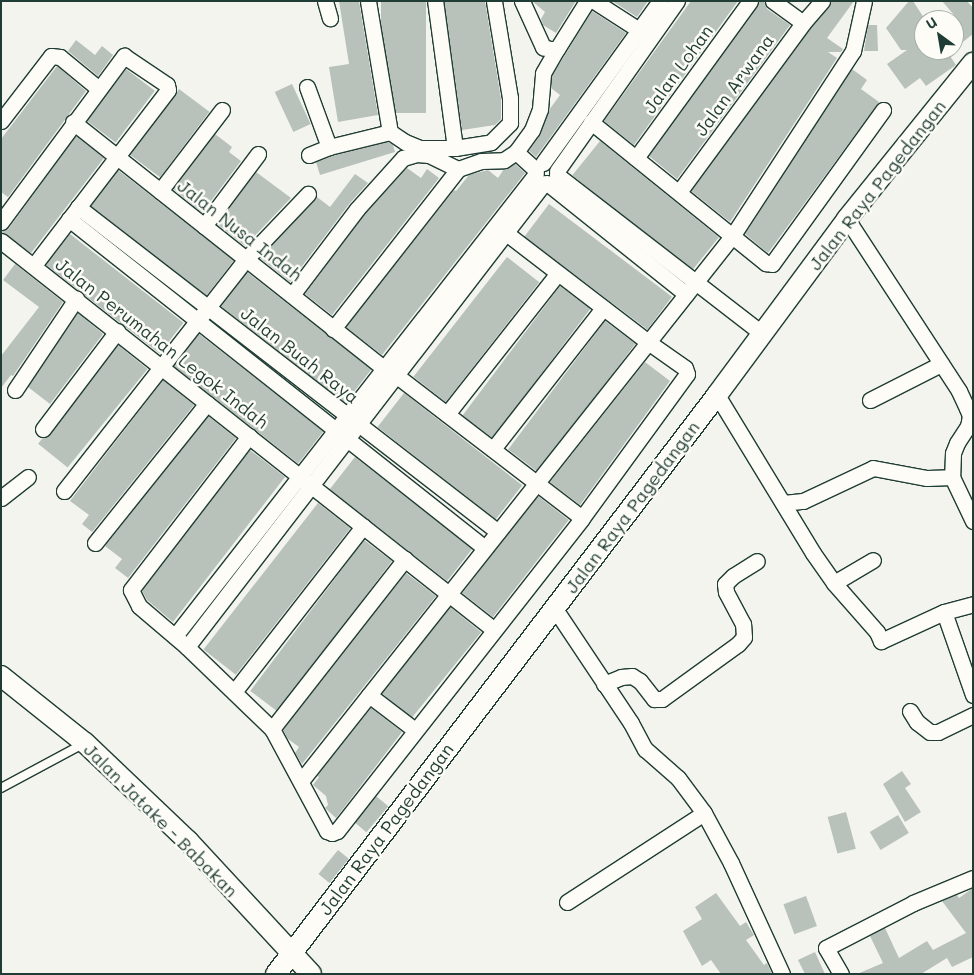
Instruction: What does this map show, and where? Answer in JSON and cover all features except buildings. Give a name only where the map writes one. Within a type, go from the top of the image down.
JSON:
[{"type":"street","points":[[325,1],[330,18]]},
{"type":"street","points":[[368,1],[390,132],[405,142],[420,148],[437,150],[490,142],[510,122],[510,98],[494,1]]},
{"type":"street","points":[[434,1],[455,148]]},
{"type":"street","points":[[522,1],[544,47],[550,49],[557,48]]},
{"type":"street","points":[[333,329],[458,169],[482,161],[504,160],[516,152],[532,130],[540,109],[542,73],[587,1]]},
{"type":"street","points":[[594,1],[639,30]]},
{"type":"street","points":[[187,647],[507,234],[639,30],[660,1]]},
{"type":"street","points":[[174,636],[383,368],[591,122],[677,1]]},
{"type":"street","name":"Jalan Lohan","points":[[636,158],[750,1]]},
{"type":"street","points":[[773,1],[803,23]]},
{"type":"street","name":"Jalan Arwana","points":[[679,192],[803,23],[822,1]]},
{"type":"street","points":[[301,781],[733,235],[853,51],[864,1]]},
{"type":"street","points":[[1,121],[51,56],[60,57],[99,88]]},
{"type":"street","points":[[1,222],[73,122],[124,56],[129,57],[168,88],[34,265]]},
{"type":"street","name":"Jalan Raya Pagedangan","points":[[276,974],[717,395],[847,219],[973,63]]},
{"type":"street","points":[[307,87],[329,147]]},
{"type":"street","points":[[160,191],[222,110]]},
{"type":"street","points":[[591,122],[733,235],[766,264],[772,264],[883,110]]},
{"type":"street","name":"Jalan Nusa Indah","points":[[73,122],[383,368]]},
{"type":"street","points":[[309,155],[329,147],[390,132]]},
{"type":"street","points":[[516,152],[696,282],[763,334]]},
{"type":"street","points":[[204,226],[258,154]]},
{"type":"street","points":[[292,295],[357,209],[403,158],[417,154],[429,155],[458,169]]},
{"type":"street","points":[[546,174],[686,294]]},
{"type":"street","points":[[64,491],[246,259],[308,194]]},
{"type":"street","name":"Jalan Buah Raya","points":[[74,213],[208,307],[498,532]]},
{"type":"street","name":"Jalan Buah Raya","points":[[74,213],[198,321],[485,548]]},
{"type":"street","points":[[847,219],[959,391],[970,416],[968,426],[956,443],[953,454],[952,477],[973,521]]},
{"type":"street","points":[[249,436],[131,590],[139,606],[187,647],[272,729],[327,831],[332,833],[337,831],[493,629],[582,518],[687,374],[685,368],[507,234]]},
{"type":"street","name":"Jalan Perumahan Legok Indah","points":[[1,241],[34,265],[493,629]]},
{"type":"street","points":[[447,414],[558,273]]},
{"type":"street","points":[[15,390],[76,299]]},
{"type":"street","points":[[493,449],[603,308]]},
{"type":"street","points":[[43,429],[117,331]]},
{"type":"street","points":[[870,400],[941,364]]},
{"type":"street","points":[[397,376],[582,518]]},
{"type":"street","points":[[717,395],[801,535],[834,583],[877,632],[881,641],[944,612],[973,604]]},
{"type":"street","points":[[95,543],[207,403]]},
{"type":"street","points":[[783,504],[803,501],[873,468],[927,478],[952,477]]},
{"type":"street","points":[[1,498],[28,477]]},
{"type":"street","points":[[234,692],[363,526]]},
{"type":"street","points":[[272,729],[405,559]]},
{"type":"street","points":[[834,583],[873,560]]},
{"type":"street","points":[[604,684],[621,677],[632,676],[640,681],[654,699],[662,699],[738,644],[744,638],[743,624],[726,592],[725,584],[733,576],[757,561]]},
{"type":"street","points":[[555,609],[645,750],[678,778],[704,813],[731,863],[782,974]]},
{"type":"street","points":[[944,612],[973,695]]},
{"type":"street","name":"Jalan Jatake - Babakan","points":[[1,676],[84,744],[188,841],[311,974]]},
{"type":"street","points":[[369,695],[414,730]]},
{"type":"street","points":[[910,711],[916,722],[930,732],[938,732],[973,714]]},
{"type":"street","points":[[567,902],[704,813]]},
{"type":"street","points":[[841,974],[826,948],[914,904],[973,878]]},
{"type":"lane","points":[[1,788],[84,744]]}]
